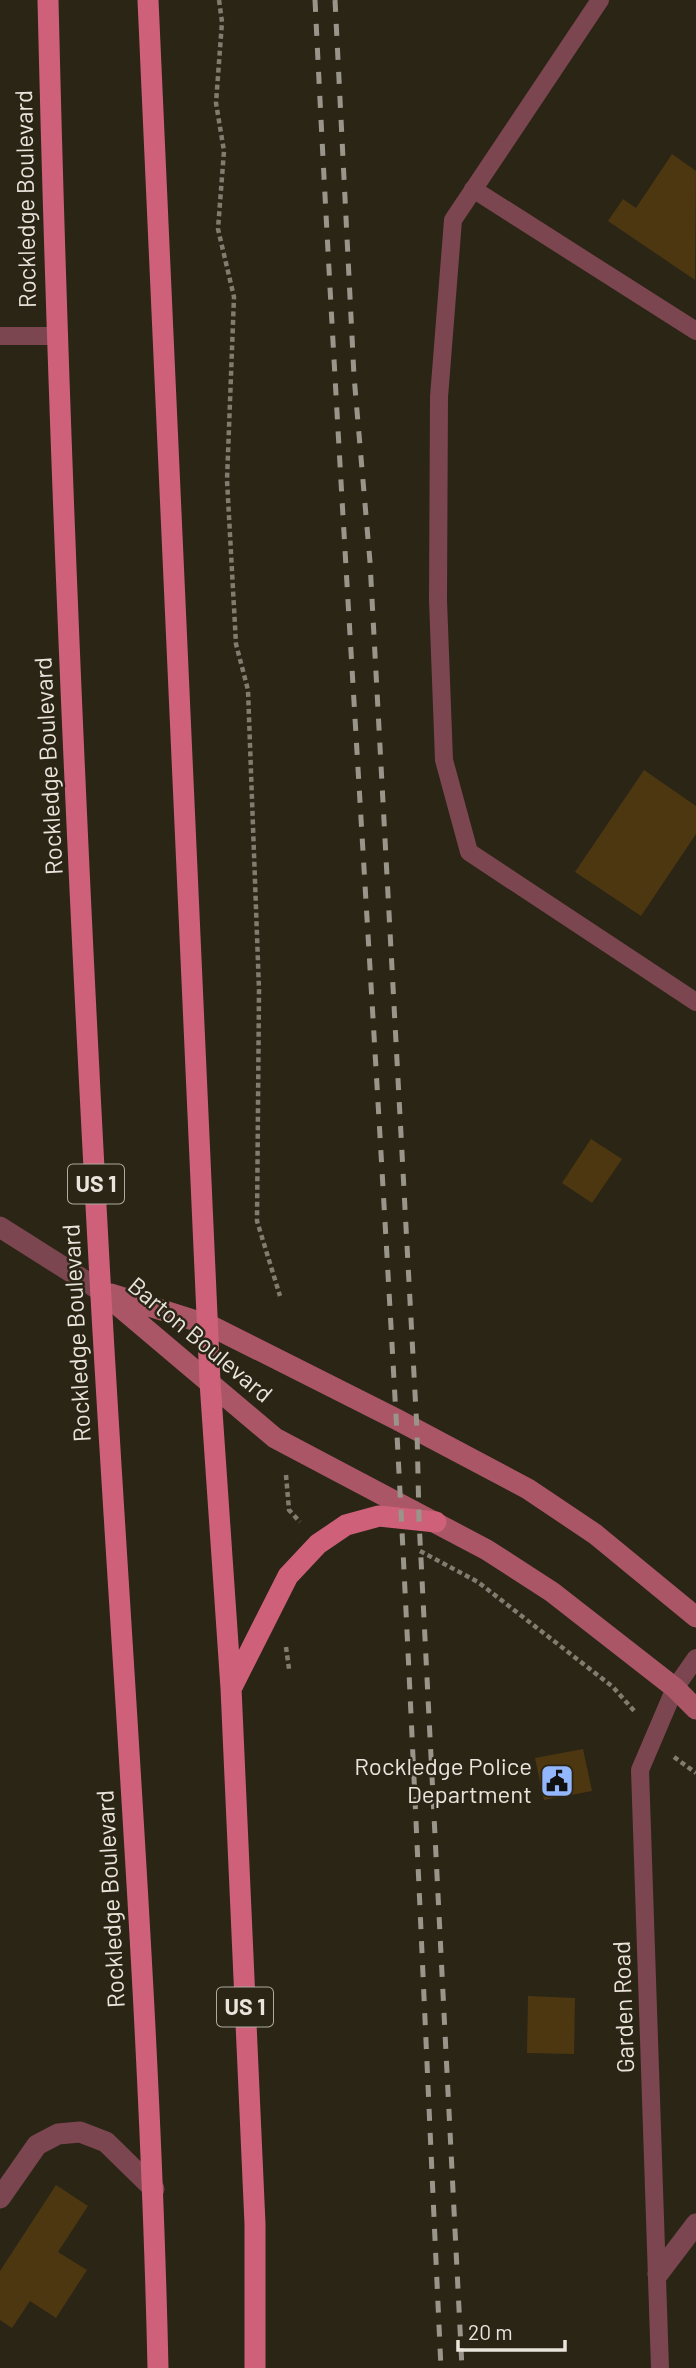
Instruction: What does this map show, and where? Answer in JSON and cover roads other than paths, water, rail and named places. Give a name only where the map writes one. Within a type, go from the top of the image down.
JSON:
[{"type":"main road","name":"Rockledge Boulevard","points":[[48,0],[56,336],[101,1291],[154,2189],[158,2368]]},
{"type":"main road","name":"US 1","points":[[148,0],[210,1382],[231,1688],[255,2224],[255,2368]]},
{"type":"main road","name":"Barton Boulevard","points":[[101,1291],[209,1325],[396,1419],[527,1489],[594,1534],[696,1617]]},
{"type":"main road","name":"Barton Boulevard","points":[[101,1291],[275,1438],[487,1550],[552,1592],[675,1688],[696,1709]]},
{"type":"main road","points":[[231,1688],[288,1576],[318,1544],[346,1525],[379,1516],[436,1522]]},
{"type":"street","points":[[0,1227],[101,1291]]},
{"type":"street","points":[[0,2198],[37,2145],[58,2134],[80,2132],[106,2142],[154,2189]]},
{"type":"street","points":[[658,2274],[696,2224]]},
{"type":"lane","points":[[600,0],[453,220],[439,397],[438,600],[444,760],[469,852],[696,1002]]},
{"type":"lane","points":[[473,189],[696,331]]},
{"type":"lane","points":[[0,336],[56,336]]},
{"type":"lane","name":"Garden Road","points":[[660,2368],[640,1770],[675,1688],[696,1658]]},
{"type":"railway","points":[[315,0],[396,1416],[441,2368]]},
{"type":"railway","points":[[335,0],[354,376],[370,562],[417,1430],[419,1520],[462,2368]]},
{"type":"place","name":"Rockledge Police Department","points":[[557,1781]]}]
